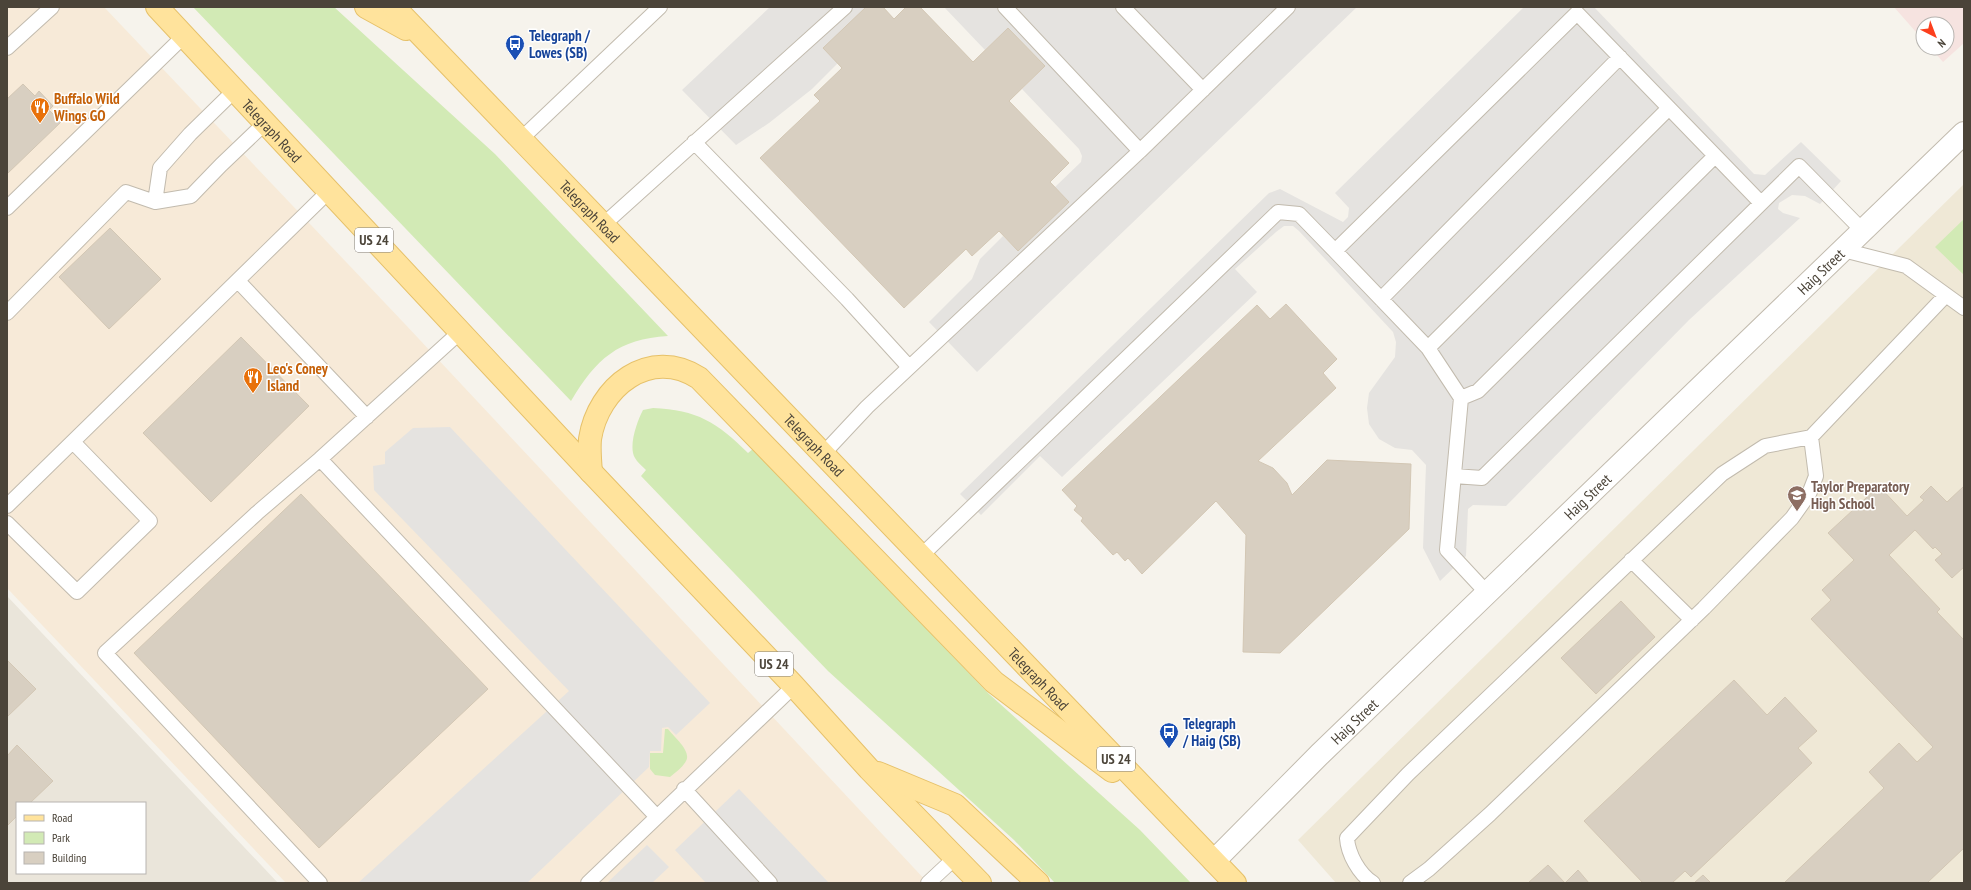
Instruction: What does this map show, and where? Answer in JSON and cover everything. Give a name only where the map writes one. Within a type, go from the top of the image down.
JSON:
[{"type":"main road","name":"Telegraph Road","points":[[157,7],[264,124],[329,191],[590,472],[794,686],[869,769],[980,883]]},
{"type":"main road","points":[[366,7],[423,38]]},
{"type":"main road","name":"Telegraph Road","points":[[394,7],[1235,883]]},
{"type":"main road","points":[[590,472],[589,450],[593,426],[601,406],[613,389],[623,380],[637,372],[650,368],[676,368],[690,372],[699,378],[994,682],[1167,812]]},
{"type":"main road","points":[[869,769],[955,805],[1038,883]]},
{"type":"street","name":"Haig Street","points":[[1214,861],[1319,755],[1964,134]]},
{"type":"lane","points":[[7,48],[52,7]]},
{"type":"lane","points":[[521,139],[660,7]]},
{"type":"lane","points":[[603,225],[845,7]]},
{"type":"lane","points":[[1005,7],[1140,151]]},
{"type":"lane","points":[[1124,7],[1203,90]]},
{"type":"lane","points":[[823,454],[867,407],[1140,151],[1288,7]]},
{"type":"lane","points":[[1335,250],[1577,13],[1761,203]]},
{"type":"lane","points":[[7,208],[184,36]]},
{"type":"lane","points":[[1381,299],[1620,57]]},
{"type":"lane","points":[[155,202],[160,168],[190,134],[234,91]]},
{"type":"lane","points":[[1428,348],[1668,108]]},
{"type":"lane","points":[[7,313],[126,192],[155,202],[191,196],[264,124]]},
{"type":"lane","points":[[694,142],[847,299],[909,367]]},
{"type":"lane","points":[[1461,398],[1478,391],[1715,156]]},
{"type":"lane","points":[[1454,476],[1482,478],[1799,166],[1863,231]]},
{"type":"lane","points":[[7,506],[329,191]]},
{"type":"lane","points":[[921,556],[1278,212],[1299,214],[1335,250],[1428,348],[1461,398],[1447,550],[1487,593]]},
{"type":"lane","points":[[1843,250],[1906,266],[1964,308]]},
{"type":"lane","points":[[238,281],[367,417]]},
{"type":"lane","points":[[1373,883],[1356,864],[1348,849],[1347,838],[1408,774],[1722,474],[1765,446],[1810,437],[1946,295]]},
{"type":"lane","points":[[320,883],[105,653],[257,513],[320,459],[460,332]]},
{"type":"lane","points":[[1410,883],[1429,869],[1495,809],[1692,620],[1792,518],[1809,494],[1816,476],[1810,437]]},
{"type":"lane","points":[[7,522],[77,592],[150,521],[73,442]]},
{"type":"lane","points":[[320,459],[657,817]]},
{"type":"lane","points":[[1631,560],[1692,620]]},
{"type":"lane","points":[[588,883],[684,789],[794,686]]},
{"type":"lane","points":[[684,789],[770,883]]},
{"type":"lane","points":[[928,883],[956,858]]},
{"type":"shaded area","points":[[7,7],[104,7],[404,323],[928,883],[286,883],[7,588]]},
{"type":"shaded area","points":[[770,7],[866,7],[838,63],[812,89],[769,123],[736,145],[682,90]]},
{"type":"shaded area","points":[[944,7],[1357,7],[977,372],[929,322],[972,279],[980,259],[1003,236],[1018,251],[1069,202],[1055,187],[1081,162],[1082,156],[1079,149],[1022,89],[1045,66],[1008,28],[985,50]]},
{"type":"shaded area","points":[[1524,7],[1594,7],[1754,174],[1765,175],[1801,142],[1841,181],[1820,204],[1805,196],[1792,195],[1779,203],[1778,209],[1783,213],[1800,218],[1689,320],[1506,506],[1473,505],[1468,509],[1466,556],[1440,581],[1423,548],[1426,465],[1412,450],[1395,448],[1379,439],[1369,424],[1367,408],[1369,393],[1395,357],[1396,342],[1393,332],[1293,226],[1284,226],[1235,269],[1257,292],[1062,477],[1040,456],[981,515],[960,494],[1269,193],[1280,189],[1343,222],[1348,217],[1349,208],[1335,193]]},
{"type":"shaded area","points":[[1894,7],[1964,7],[1964,43],[1955,51],[1955,16],[1915,16],[1915,31]]},
{"type":"shaded area","points":[[1938,56],[1950,56],[1943,62]]},
{"type":"shaded area","name":"Taylor Preparatory High School","points":[[1964,184],[1964,883],[1336,883],[1298,840]]},
{"type":"shaded area","points":[[450,427],[710,703],[676,735],[668,727],[662,728],[661,751],[650,751],[649,767],[527,883],[358,883],[569,691],[374,490],[373,466],[385,464],[385,452],[413,428]]},
{"type":"shaded area","points":[[7,596],[278,883],[7,883]]},
{"type":"shaded area","points":[[739,789],[829,883],[706,883],[675,850]]},
{"type":"shaded area","points":[[647,845],[669,867],[652,883],[607,883]]},
{"type":"green space","points":[[193,7],[334,7],[495,154],[668,336],[635,342],[610,354],[599,363],[580,386],[571,401]]},
{"type":"green space","points":[[1964,219],[1964,275],[1935,247]]},
{"type":"green space","points":[[653,408],[668,409],[694,415],[726,433],[748,453],[754,448],[989,694],[1140,830],[1191,883],[1055,883],[1014,840],[828,671],[641,476],[646,470],[635,458],[632,447],[633,441],[636,427],[643,410]]},
{"type":"green space","points":[[665,729],[668,729],[681,744],[687,757],[686,761],[679,770],[670,777],[655,775],[650,769],[650,753],[663,753]]},
{"type":"building","points":[[866,7],[883,7],[894,19],[906,7],[920,7],[973,62],[1008,28],[1045,66],[1009,101],[1069,163],[1050,182],[1069,202],[1018,251],[999,231],[972,256],[966,249],[904,308],[760,158],[820,101],[814,95],[842,68],[823,48]]},
{"type":"building","points":[[23,84],[35,96],[39,91],[53,106],[49,110],[61,122],[7,174],[7,99]]},
{"type":"building","points":[[110,228],[161,279],[109,329],[59,277]]},
{"type":"building","points":[[1286,304],[1337,359],[1323,373],[1336,388],[1258,461],[1273,468],[1287,483],[1292,495],[1327,460],[1411,464],[1409,529],[1280,653],[1243,652],[1246,535],[1216,501],[1142,574],[1128,558],[1125,561],[1117,552],[1113,555],[1081,521],[1083,518],[1074,510],[1077,506],[1062,490],[1257,305],[1270,319]]},
{"type":"building","points":[[241,337],[309,406],[211,502],[143,433]]},
{"type":"building","points":[[1879,486],[1907,516],[1924,500],[1920,497],[1931,486],[1947,502],[1964,486],[1964,567],[1952,578],[1935,560],[1942,554],[1935,547],[1933,549],[1915,530],[1889,555],[1940,609],[1937,612],[1964,640],[1964,848],[1927,883],[1784,883],[1884,788],[1869,772],[1899,743],[1917,762],[1933,747],[1811,619],[1831,600],[1822,590],[1854,560],[1828,533]]},
{"type":"building","points":[[301,494],[488,689],[319,848],[134,653]]},
{"type":"building","points":[[1621,601],[1655,637],[1596,694],[1561,658]]},
{"type":"building","points":[[7,660],[36,689],[7,717]]},
{"type":"building","points":[[1734,680],[1767,715],[1785,697],[1817,731],[1798,748],[1812,763],[1691,877],[1685,871],[1672,883],[1643,883],[1584,821]]},
{"type":"building","points":[[17,745],[53,781],[31,802],[16,802],[16,817],[7,826],[7,756]]},
{"type":"building","points":[[1548,865],[1565,883],[1528,883]]},
{"type":"building","points":[[1578,870],[1589,883],[1565,883]]},
{"type":"building","points":[[1703,875],[1711,883],[1694,883]]},
{"type":"place","name":"Telegraph / Lowes (SB)","points":[[515,61]]},
{"type":"place","name":"Buffalo Wild Wings GO","points":[[40,124]]},
{"type":"place","name":"Leo's Coney Island","points":[[253,394]]},
{"type":"place","name":"Taylor Preparatory High School","points":[[1797,512]]},
{"type":"place","name":"Telegraph / Haig (SB)","points":[[1169,749]]}]
